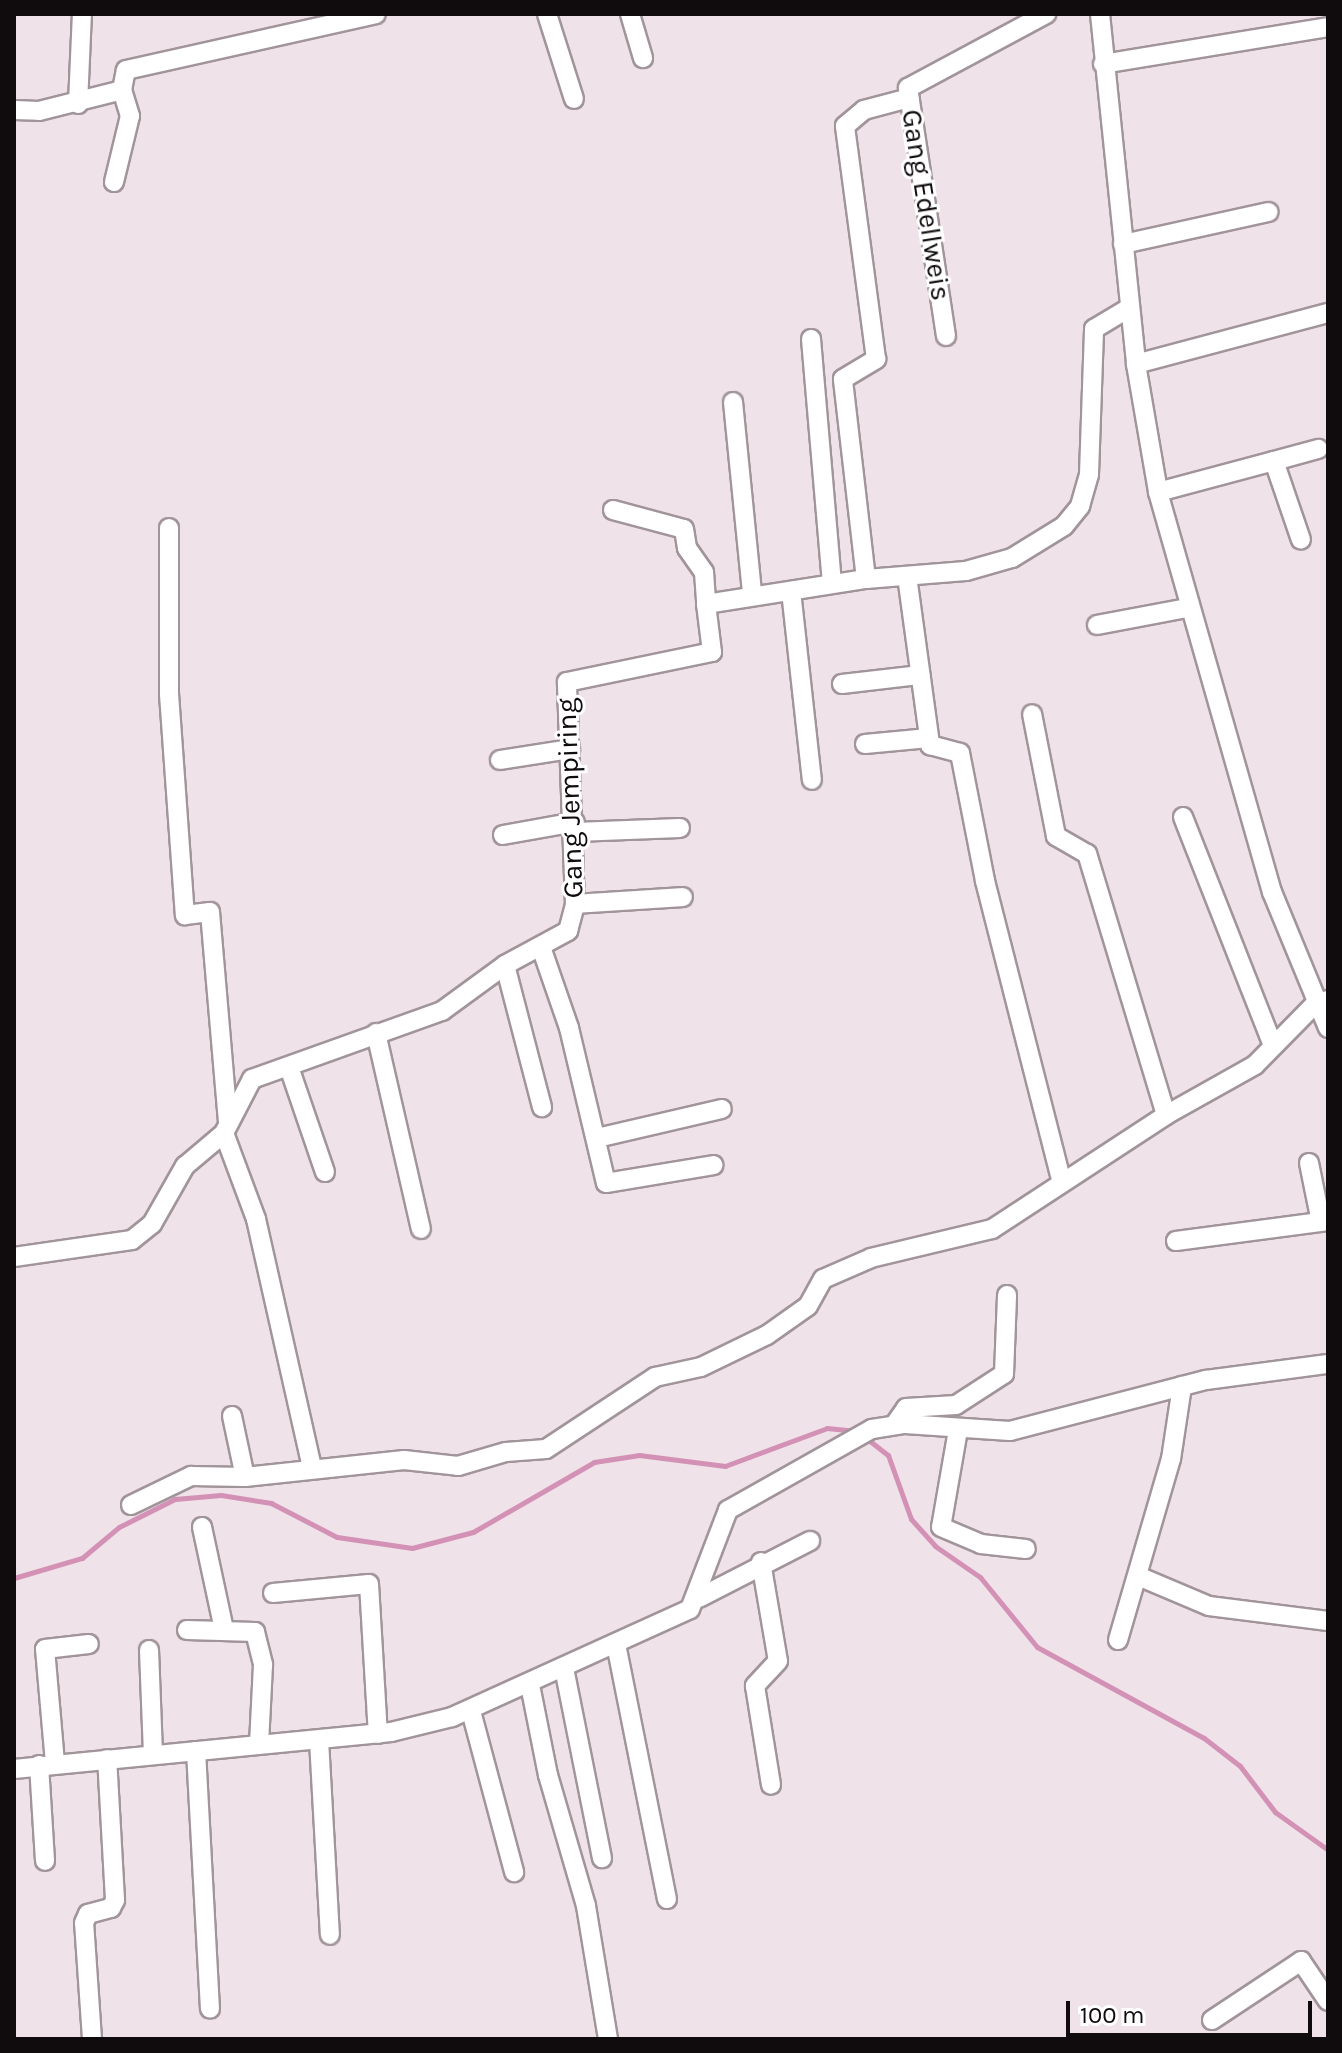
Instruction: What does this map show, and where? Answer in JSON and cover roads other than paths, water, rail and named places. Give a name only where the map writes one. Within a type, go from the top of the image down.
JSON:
[{"type":"street","points":[[78,104],[82,14]]},
{"type":"street","points":[[114,182],[130,116],[122,90],[123,74],[132,67],[376,14]]},
{"type":"street","points":[[547,14],[574,99]]},
{"type":"street","points":[[630,14],[643,58]]},
{"type":"street","name":"Gang Edellweis","points":[[946,336],[909,98],[912,82],[1046,14]]},
{"type":"street","points":[[1100,14],[1129,308],[1158,492],[1187,608],[1272,892],[1321,1003],[1328,1028]]},
{"type":"street","points":[[1103,64],[1328,27]]},
{"type":"street","points":[[14,110],[78,104],[122,90]]},
{"type":"street","points":[[866,579],[843,379],[876,359],[845,126],[864,110],[909,98]]},
{"type":"street","points":[[1123,244],[1269,212]]},
{"type":"street","points":[[613,510],[684,529],[687,548],[704,572],[706,604],[832,583],[966,571],[1012,558],[1072,516],[1089,474],[1094,329],[1129,308]]},
{"type":"street","points":[[1136,364],[1328,313]]},
{"type":"street","points":[[811,339],[832,583]]},
{"type":"street","points":[[733,402],[752,594]]},
{"type":"street","points":[[1158,492],[1318,449]]},
{"type":"street","points":[[1274,461],[1301,540]]},
{"type":"street","points":[[169,528],[169,694],[185,915],[210,912],[226,1129],[256,1219],[312,1468]]},
{"type":"street","points":[[907,576],[929,738],[932,747],[960,753],[985,881],[1062,1182]]},
{"type":"street","points":[[791,591],[812,780]]},
{"type":"street","name":"Gang Jempiring","points":[[226,1129],[252,1079],[450,1007],[505,965],[568,931],[575,904],[575,827],[567,682],[712,652],[706,604]]},
{"type":"street","points":[[1097,625],[1187,608]]},
{"type":"street","points":[[842,684],[920,675]]},
{"type":"street","points":[[1032,714],[1056,836],[1087,854],[1166,1115]]},
{"type":"street","points":[[865,744],[929,738]]},
{"type":"street","points":[[500,760],[570,749]]},
{"type":"street","points":[[1183,817],[1273,1045]]},
{"type":"street","points":[[503,835],[575,827],[680,828]]},
{"type":"street","points":[[575,904],[683,897]]},
{"type":"street","points":[[541,947],[609,1186],[714,1165]]},
{"type":"street","points":[[505,965],[542,1107]]},
{"type":"street","points":[[131,1505],[191,1476],[245,1477],[404,1460],[458,1466],[506,1452],[546,1449],[655,1377],[701,1367],[767,1335],[808,1306],[823,1279],[871,1258],[992,1229],[1166,1115],[1255,1065],[1321,1003]]},
{"type":"street","points":[[376,1033],[421,1229]]},
{"type":"street","points":[[289,1067],[325,1172]]},
{"type":"street","points":[[597,1138],[722,1109]]},
{"type":"street","points":[[14,1257],[132,1240],[152,1224],[185,1166],[226,1129]]},
{"type":"street","points":[[1176,1241],[1325,1222],[1309,1163]]},
{"type":"street","points":[[895,1424],[906,1408],[956,1405],[1004,1374],[1007,1295]]},
{"type":"street","points":[[699,1598],[728,1510],[854,1437],[895,1424],[1010,1431],[1182,1386],[1328,1364]]},
{"type":"street","points":[[1118,1640],[1171,1459],[1182,1386]]},
{"type":"street","points":[[232,1416],[245,1477]]},
{"type":"street","points":[[958,1430],[941,1527],[981,1544],[1026,1549]]},
{"type":"street","points":[[202,1527],[224,1630]]},
{"type":"street","points":[[14,1769],[378,1734],[471,1711],[690,1609],[699,1598],[761,1562],[810,1541]]},
{"type":"street","points":[[761,1562],[778,1661],[755,1686],[771,1785]]},
{"type":"street","points":[[1138,1576],[1209,1606],[1328,1621]]},
{"type":"street","points":[[273,1593],[369,1584],[378,1734]]},
{"type":"street","points":[[187,1630],[252,1630],[258,1637],[259,1744]]},
{"type":"street","points":[[45,1861],[45,1649],[89,1644]]},
{"type":"street","points":[[616,1644],[667,1899]]},
{"type":"street","points":[[149,1650],[153,1755]]},
{"type":"street","points":[[564,1668],[602,1858]]},
{"type":"street","points":[[530,1685],[586,1906],[608,2039]]},
{"type":"street","points":[[471,1711],[514,1872]]},
{"type":"street","points":[[319,1740],[330,1935]]},
{"type":"street","points":[[196,1751],[210,2009]]},
{"type":"street","points":[[92,2039],[84,1923],[88,1914],[111,1908],[115,1900],[107,1759]]},
{"type":"street","points":[[1212,2020],[1301,1961],[1311,1967],[1327,2000]]},
{"type":"waterway","points":[[14,1578],[82,1558],[119,1527],[175,1499],[221,1495],[271,1503],[337,1537],[412,1548],[473,1532],[594,1462],[639,1455],[725,1466],[827,1428],[854,1431]]},
{"type":"waterway","points":[[866,1438],[888,1455],[911,1519],[935,1546],[980,1577],[1037,1647],[1204,1738],[1240,1766],[1275,1812],[1328,1850]]}]
